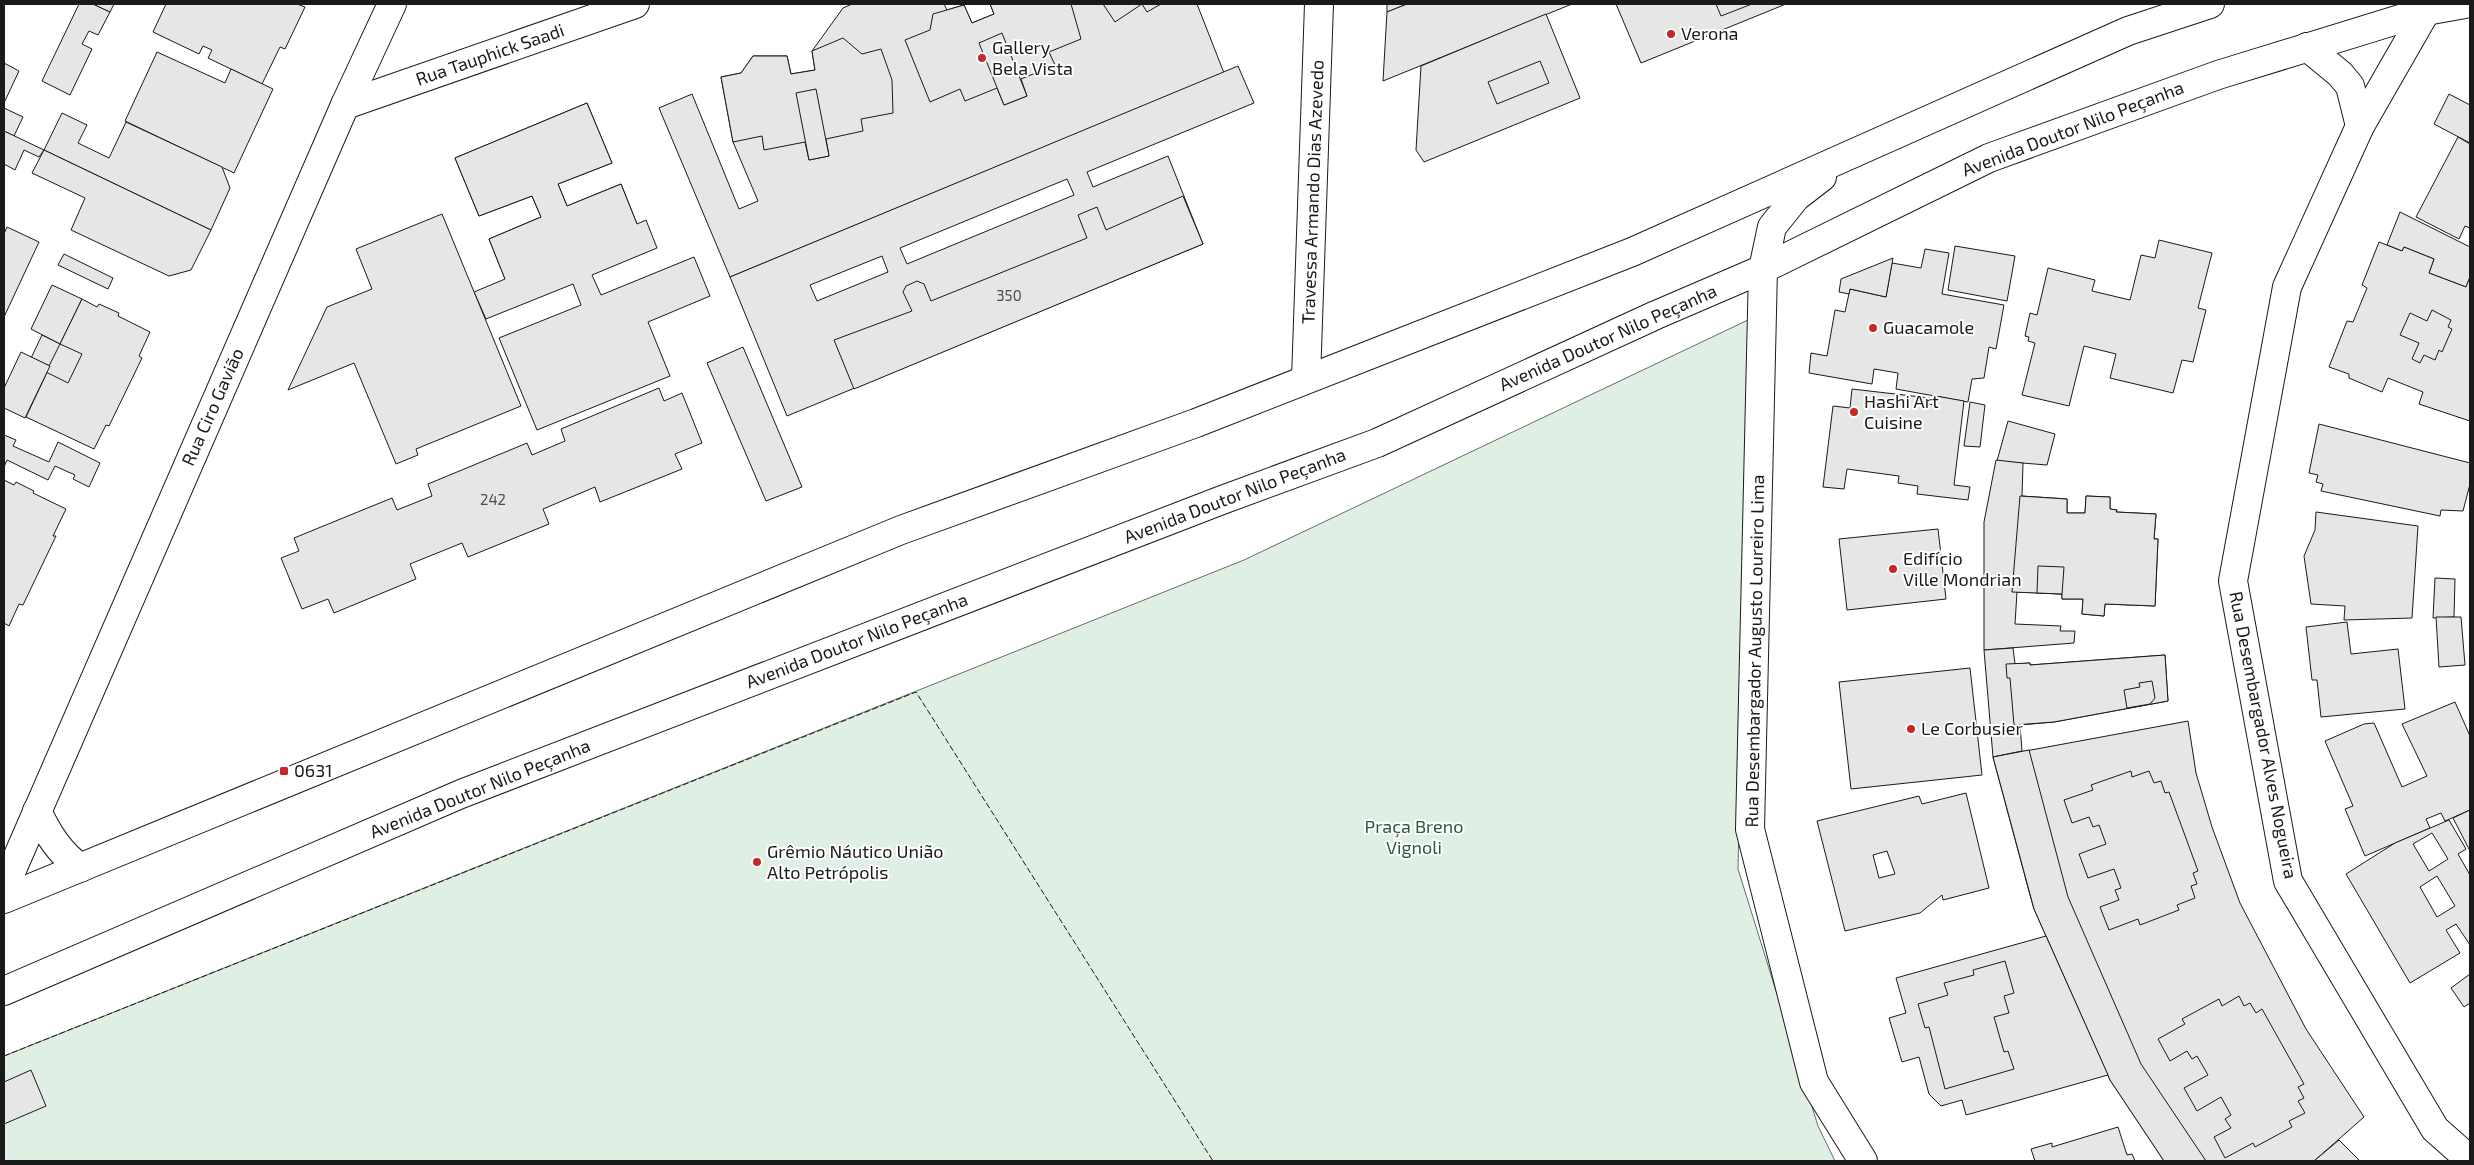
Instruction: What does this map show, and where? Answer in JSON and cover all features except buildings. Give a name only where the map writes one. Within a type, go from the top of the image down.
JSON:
[{"type":"main road","name":"Rua Ciro Gavião","points":[[4,888],[345,105],[392,4]]},
{"type":"main road","name":"Rua Tauphick Saadi","points":[[345,105],[635,4]]},
{"type":"main road","name":"Travessa Armando Dias Azevedo","points":[[1306,379],[1319,4]]},
{"type":"main road","points":[[4,900],[885,536],[1196,423],[1632,252],[1853,152],[2128,32],[2210,4]]},
{"type":"main road","name":"Avenida Doutor Nilo Peçanha","points":[[4,991],[461,794],[1222,500],[1377,443],[1656,315],[1763,269],[1989,158],[2218,74],[2426,8],[2465,4]]},
{"type":"main road","name":"Rua Desembargador Alves Nogueira","points":[[2426,8],[2360,126],[2288,287],[2233,581],[2288,881],[2435,1129],[2470,1160]]},
{"type":"main road","points":[[2307,47],[2340,74],[2350,86],[2360,126]]},
{"type":"main road","name":"Rua Desembargador Augusto Loureiro Lima","points":[[1853,152],[1796,198],[1772,227],[1763,269],[1750,829],[1814,1082],[1863,1161]]},
{"type":"main road","points":[[37,810],[48,833],[64,856],[80,868]]},
{"type":"green space","name":"Praça Breno Vignoli","points":[[1750,319],[1738,869],[1818,1126],[1835,1161],[4,1161],[4,1056],[1244,560]]},
{"type":"fence","points":[[4,1056],[916,692],[1213,1161]]},
{"type":"place","name":"Verona","points":[[1671,34]]},
{"type":"place","name":"Gallery Bela Vista","points":[[982,58]]},
{"type":"place","name":"Guacamole","points":[[1873,328]]},
{"type":"place","name":"Hashi Art Cuisine","points":[[1854,412]]},
{"type":"place","name":"Edifício Ville Mondrian","points":[[1893,569]]},
{"type":"place","name":"Le Corbusier","points":[[1911,729]]},
{"type":"place","name":"0631","points":[[284,771]]},
{"type":"place","name":"Grêmio Náutico União Alto Petrópolis","points":[[757,862]]}]
